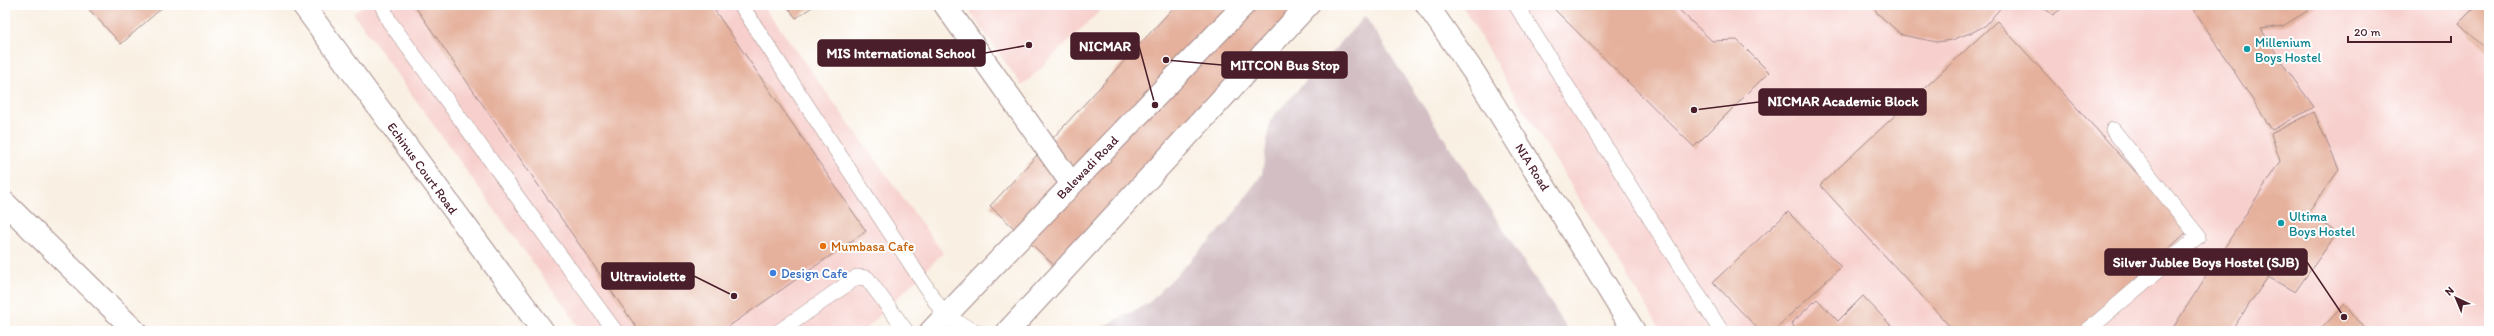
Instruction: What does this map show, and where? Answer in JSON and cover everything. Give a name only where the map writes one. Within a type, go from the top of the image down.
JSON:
[{"type":"street","name":"Echinus Court Road","points":[[303,5],[543,331]]},
{"type":"street","points":[[945,5],[1071,183]]},
{"type":"street","name":"Balewadi Road","points":[[938,324],[1071,183],[1244,5]]},
{"type":"street","points":[[1008,331],[1308,5]]},
{"type":"street","name":"NIA Road","points":[[1427,5],[1475,74],[1634,331]]},
{"type":"street","points":[[5,203],[134,331]]},
{"type":"lane","points":[[382,5],[389,21],[615,331]]},
{"type":"lane","points":[[741,5],[938,324],[974,331]]},
{"type":"lane","points":[[1516,5],[1721,331]]},
{"type":"lane","points":[[2087,331],[2198,236],[2113,130]]},
{"type":"lane","points":[[780,331],[857,277],[867,278],[906,331]]},
{"type":"shaded area","points":[[364,5],[763,5],[943,253],[864,331],[582,331],[353,13]]},
{"type":"shaded area","points":[[965,5],[1106,5],[1022,86]]},
{"type":"shaded area","points":[[1462,5],[2489,5],[2489,331],[1662,331],[1510,88]]},
{"type":"shaded area","points":[[1365,16],[1569,331],[1082,331],[1102,327],[1149,303],[1226,224],[1262,174],[1270,120]]},
{"type":"building","points":[[85,5],[165,5],[121,44]]},
{"type":"building","points":[[414,5],[711,5],[866,231],[722,331],[639,331]]},
{"type":"building","points":[[786,5],[815,5],[796,18]]},
{"type":"building","points":[[1176,5],[1319,5],[1067,277],[990,206]]},
{"type":"building","points":[[1550,5],[1674,5],[1712,41],[1737,40],[1769,72],[1694,147]]},
{"type":"building","points":[[1873,5],[2003,5],[1986,25],[1952,40],[1937,42],[1902,35],[1877,13]]},
{"type":"building","points":[[2040,5],[2066,5],[2053,15]]},
{"type":"building","name":"Millenium Boys Hostel","points":[[2191,5],[2317,5],[2283,26],[2261,29],[2287,70],[2314,107],[2272,130]]},
{"type":"building","points":[[2477,5],[2489,5],[2489,52],[2459,23]]},
{"type":"building","points":[[1997,21],[2189,230],[2079,331],[1954,331],[1820,185]]},
{"type":"building","name":"Ultima Boys Hostel","points":[[2314,112],[2339,170],[2308,212],[2337,233],[2295,292],[2268,277],[2231,331],[2171,331],[2280,161],[2271,134]]},
{"type":"building","points":[[1788,212],[1841,267],[1773,331],[1760,331],[1713,282]]},
{"type":"building","points":[[1863,296],[1896,331],[1796,331],[1792,323],[1817,299],[1838,321]]},
{"type":"building","points":[[2345,304],[2367,331],[2319,331]]},
{"type":"place","name":"MIS International School","points":[[1029,45]]},
{"type":"place","name":"Millenium Boys Hostel","points":[[2247,49]]},
{"type":"place","name":"MITCON Bus Stop","points":[[1166,60]]},
{"type":"place","name":"NICMAR","points":[[1155,105]]},
{"type":"place","name":"NICMAR Academic Block","points":[[1694,110]]},
{"type":"place","name":"Ultima Boys Hostel","points":[[2281,223]]},
{"type":"place","name":"Mumbasa Cafe","points":[[823,246]]},
{"type":"place","name":"Design Cafe","points":[[773,273]]},
{"type":"place","name":"Ultraviolette","points":[[734,296]]},
{"type":"place","name":"Silver Jublee Boys Hostel (SJB)","points":[[2344,317]]}]
